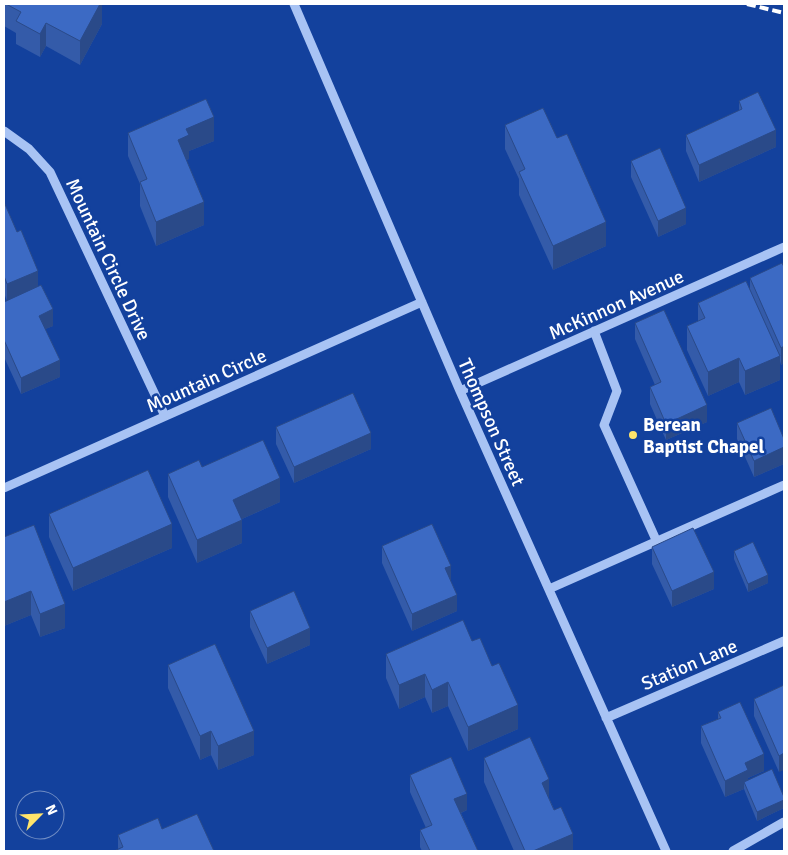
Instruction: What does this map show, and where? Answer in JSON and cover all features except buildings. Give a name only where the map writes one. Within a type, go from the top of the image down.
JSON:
[{"type":"street","name":"Thompson Street","points":[[294,4],[460,391],[666,851]]},
{"type":"street","name":"Mountain Circle Drive","points":[[4,131],[29,149],[50,172],[165,416]]},
{"type":"street","name":"McKinnon Avenue","points":[[460,391],[784,246]]},
{"type":"street","name":"Mountain Circle","points":[[4,488],[422,302]]},
{"type":"street","points":[[594,331],[617,391],[604,425],[657,542]]},
{"type":"street","points":[[549,590],[784,485]]},
{"type":"street","name":"Station Lane","points":[[606,718],[784,641]]},
{"type":"street","points":[[732,851],[784,822]]},
{"type":"railway","points":[[747,4],[784,13]]},
{"type":"place","name":"Berean Baptist Chapel","points":[[633,435]]}]
